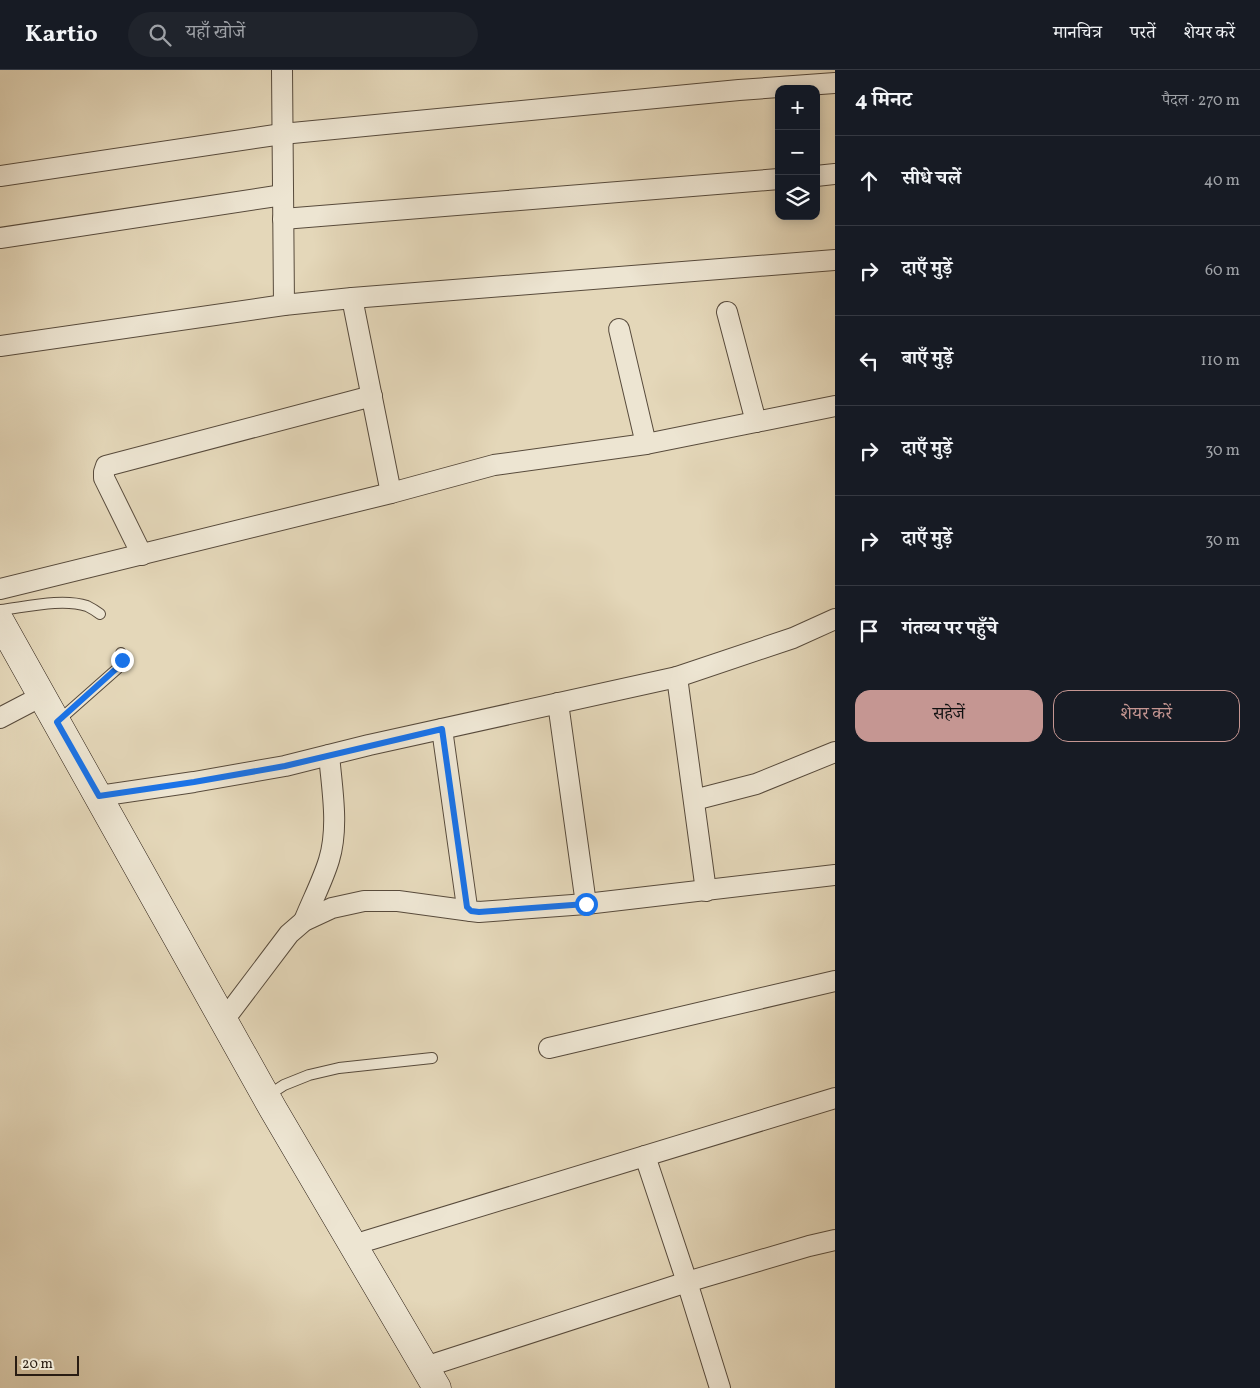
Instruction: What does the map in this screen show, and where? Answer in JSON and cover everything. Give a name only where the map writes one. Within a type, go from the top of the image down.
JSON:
[{"type":"main road","points":[[0,621],[266,1096],[433,1383]]},
{"type":"street","points":[[282,70],[284,305]]},
{"type":"street","points":[[0,176],[282,134],[729,90],[835,83]]},
{"type":"street","points":[[820,176],[835,174]]},
{"type":"street","points":[[283,219],[775,179]]},
{"type":"street","points":[[0,238],[283,195]]},
{"type":"street","points":[[0,346],[284,305],[835,260]]},
{"type":"street","points":[[352,298],[391,493]]},
{"type":"street","points":[[727,312],[756,422]]},
{"type":"street","points":[[619,329],[646,444]]},
{"type":"street","points":[[142,555],[104,478],[106,466],[372,396]]},
{"type":"street","points":[[0,589],[391,493],[494,465],[646,444],[835,406]]},
{"type":"street","points":[[99,796],[285,766],[677,677],[793,638],[835,619]]},
{"type":"street","points":[[677,677],[706,891]]},
{"type":"street","points":[[0,718],[42,696]]},
{"type":"street","points":[[558,703],[586,904]]},
{"type":"street","points":[[442,729],[467,907],[471,911]]},
{"type":"street","points":[[694,800],[756,784],[835,752]]},
{"type":"street","points":[[304,921],[329,859],[333,832],[333,803],[329,755]]},
{"type":"street","points":[[224,1020],[289,934],[304,921],[332,908],[364,901],[398,901],[479,912],[586,904],[835,875]]},
{"type":"street","points":[[549,1048],[835,981]]},
{"type":"street","points":[[353,1245],[835,1098]]},
{"type":"street","points":[[645,1156],[720,1388]]},
{"type":"street","points":[[433,1383],[687,1282],[835,1240]]},
{"type":"lane","points":[[0,610],[76,604],[89,607],[100,614]]},
{"type":"lane","points":[[57,722],[117,668],[122,660],[121,653]]},
{"type":"lane","points":[[266,1096],[284,1085],[309,1075],[339,1068],[432,1058]]},
{"type":"route","points":[[122,660],[117,668],[57,722],[99,796],[285,766],[442,729],[467,907],[471,911],[479,912],[586,904]]}]
